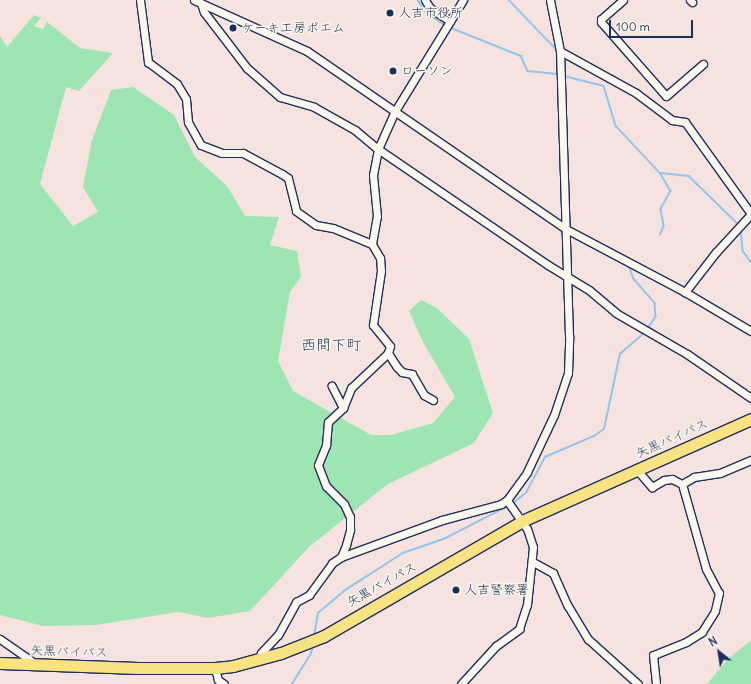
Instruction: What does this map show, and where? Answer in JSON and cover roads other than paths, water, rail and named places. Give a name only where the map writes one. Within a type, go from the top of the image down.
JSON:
[{"type":"highway","name":"矢黒バイパス","points":[[0,663],[124,668],[215,668],[259,660],[324,636],[522,521],[751,419]]},
{"type":"street","points":[[140,0],[148,62],[177,84],[186,99],[188,122],[201,145],[222,153],[243,153],[282,174],[288,178],[296,211],[316,225],[332,228],[372,244],[380,258],[381,271],[373,325],[390,346],[388,353],[351,388],[343,408],[328,422],[326,445],[318,465],[326,486],[344,504],[350,517],[350,530],[341,557]]},
{"type":"street","points":[[425,0],[430,8],[450,21]]},
{"type":"street","points":[[372,244],[377,216],[373,175],[378,149],[395,112],[463,0]]},
{"type":"street","points":[[259,660],[261,653],[278,635],[296,602],[309,595],[332,563],[341,557],[442,520],[484,511],[507,500],[535,457],[554,415],[568,373],[568,276],[560,51],[550,0]]},
{"type":"street","points":[[623,0],[601,19],[601,22],[666,96],[703,64]]},
{"type":"street","points":[[198,2],[307,52],[566,229],[685,292],[751,331]]},
{"type":"street","points":[[198,2],[247,68],[280,97],[324,111],[355,130],[378,149],[548,265],[568,276],[646,332],[687,354],[751,398]]},
{"type":"street","points":[[560,51],[636,93],[672,120],[685,122],[751,214],[685,292]]},
{"type":"street","points":[[388,353],[402,372],[412,374],[424,395],[433,400]]},
{"type":"street","points":[[332,386],[343,408]]},
{"type":"street","points":[[682,484],[694,477],[720,473],[751,460]]},
{"type":"street","points":[[637,470],[652,487],[664,480],[672,479],[682,484],[706,569],[718,593],[714,611],[702,632],[686,642],[653,655],[656,684]]},
{"type":"street","points":[[461,684],[496,646],[519,629],[527,605],[533,562],[530,537],[522,521],[507,500]]},
{"type":"street","points":[[533,562],[553,573],[568,606],[588,639],[638,684]]},
{"type":"street","points":[[0,639],[30,660]]},
{"type":"street","points":[[215,668],[218,680],[224,684]]},
{"type":"waterway","points":[[418,0],[424,10],[443,24]]},
{"type":"waterway","points":[[509,0],[555,48]]},
{"type":"waterway","points":[[449,27],[521,56],[528,71],[559,74]]},
{"type":"waterway","points":[[564,76],[604,86],[616,126],[661,174],[671,191],[661,209],[664,226],[661,234]]},
{"type":"waterway","points":[[661,173],[689,176],[738,224]]},
{"type":"waterway","points":[[741,228],[743,251],[751,262]]},
{"type":"waterway","points":[[630,268],[634,279],[655,303],[656,317],[648,329]]},
{"type":"waterway","points":[[513,503],[526,493],[545,457],[594,436],[604,429],[620,354],[644,333]]},
{"type":"waterway","points":[[314,636],[318,613],[344,591],[403,553],[446,538],[508,506]]},
{"type":"waterway","points":[[292,684],[311,653],[313,646]]},
{"type":"place","name":"人吉市役所","points":[[390,13]]},
{"type":"place","name":"ケーキ工房ポエム","points":[[233,28]]},
{"type":"place","name":"ローソン","points":[[393,71]]},
{"type":"place","name":"人吉警察署","points":[[456,590]]},
{"type":"district","name":"西間下町","points":[[331,345]]}]
